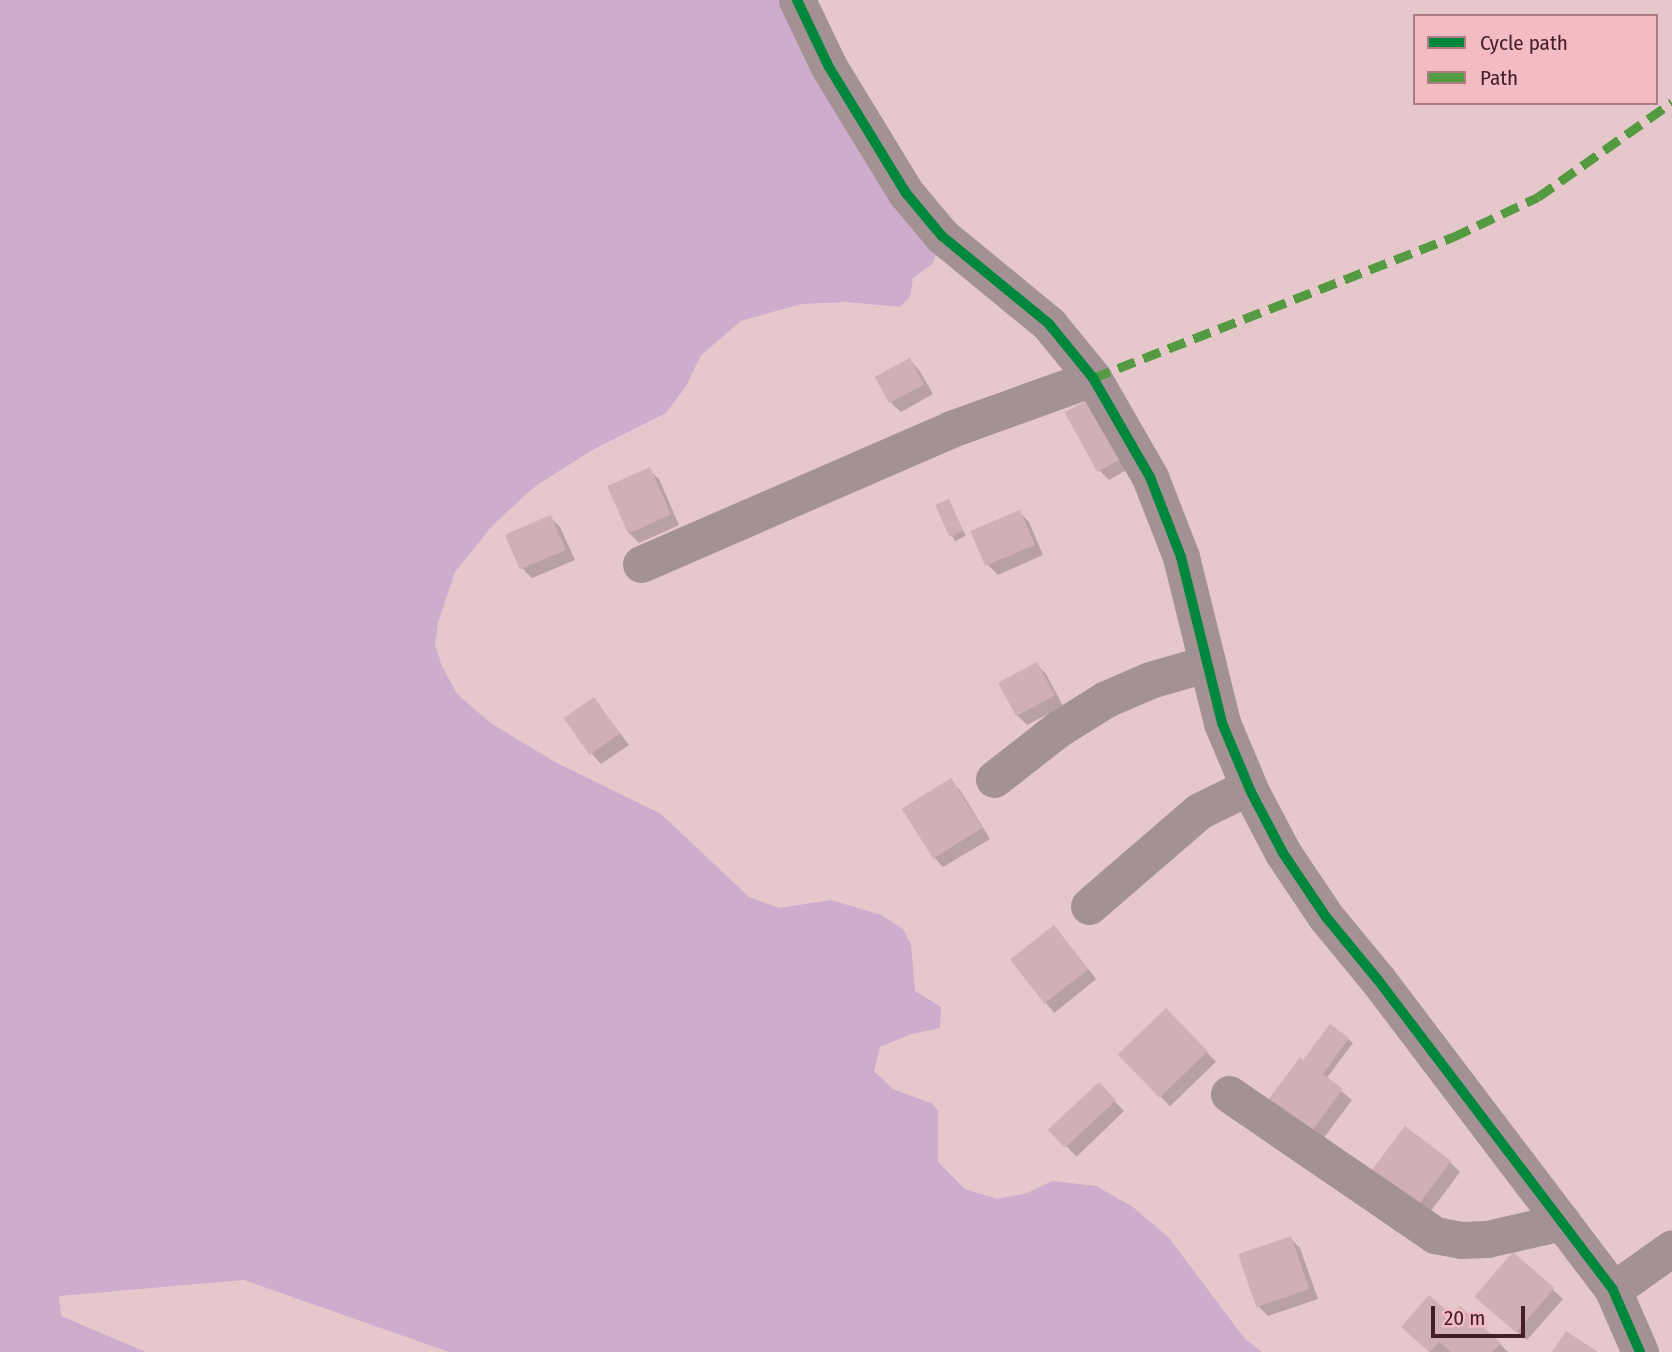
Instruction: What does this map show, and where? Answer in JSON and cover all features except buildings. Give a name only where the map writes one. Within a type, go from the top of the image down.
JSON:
[{"type":"street","points":[[797,0],[829,67],[906,193],[942,236],[1049,324],[1093,378],[1150,477],[1181,557],[1223,723],[1248,787],[1283,853],[1326,917],[1378,980],[1613,1290],[1640,1352]]},
{"type":"street","points":[[641,565],[951,429],[1093,378]]},
{"type":"street","points":[[994,779],[1058,729],[1106,699],[1150,680],[1208,663]]},
{"type":"street","points":[[1089,906],[1199,810],[1248,787]]},
{"type":"street","points":[[1229,1094],[1435,1235],[1461,1240],[1487,1239],[1562,1222]]},
{"type":"street","points":[[1613,1290],[1672,1248]]},
{"type":"shaded area","points":[[0,0],[797,0],[942,236],[933,263],[913,278],[910,297],[900,307],[847,302],[801,304],[741,321],[701,355],[686,386],[666,413],[594,449],[534,487],[492,526],[455,572],[438,623],[435,645],[442,666],[457,694],[492,724],[555,762],[661,814],[749,897],[779,908],[831,900],[881,915],[903,929],[911,944],[915,991],[941,1007],[940,1028],[911,1034],[880,1047],[874,1071],[893,1089],[933,1104],[938,1111],[938,1162],[965,1189],[997,1199],[1027,1193],[1052,1181],[1096,1186],[1133,1207],[1169,1238],[1245,1339],[1262,1352],[449,1352],[244,1280],[59,1296],[61,1316],[146,1352],[0,1352]]},
{"type":"marked path","points":[[1093,378],[1453,237],[1538,197],[1672,102]]},
{"type":"cycle path","points":[[797,0],[829,67],[906,193],[942,236],[1049,324],[1093,378],[1150,477],[1181,557],[1222,723],[1251,792],[1283,853],[1326,917],[1378,980],[1613,1290],[1640,1352]]}]
